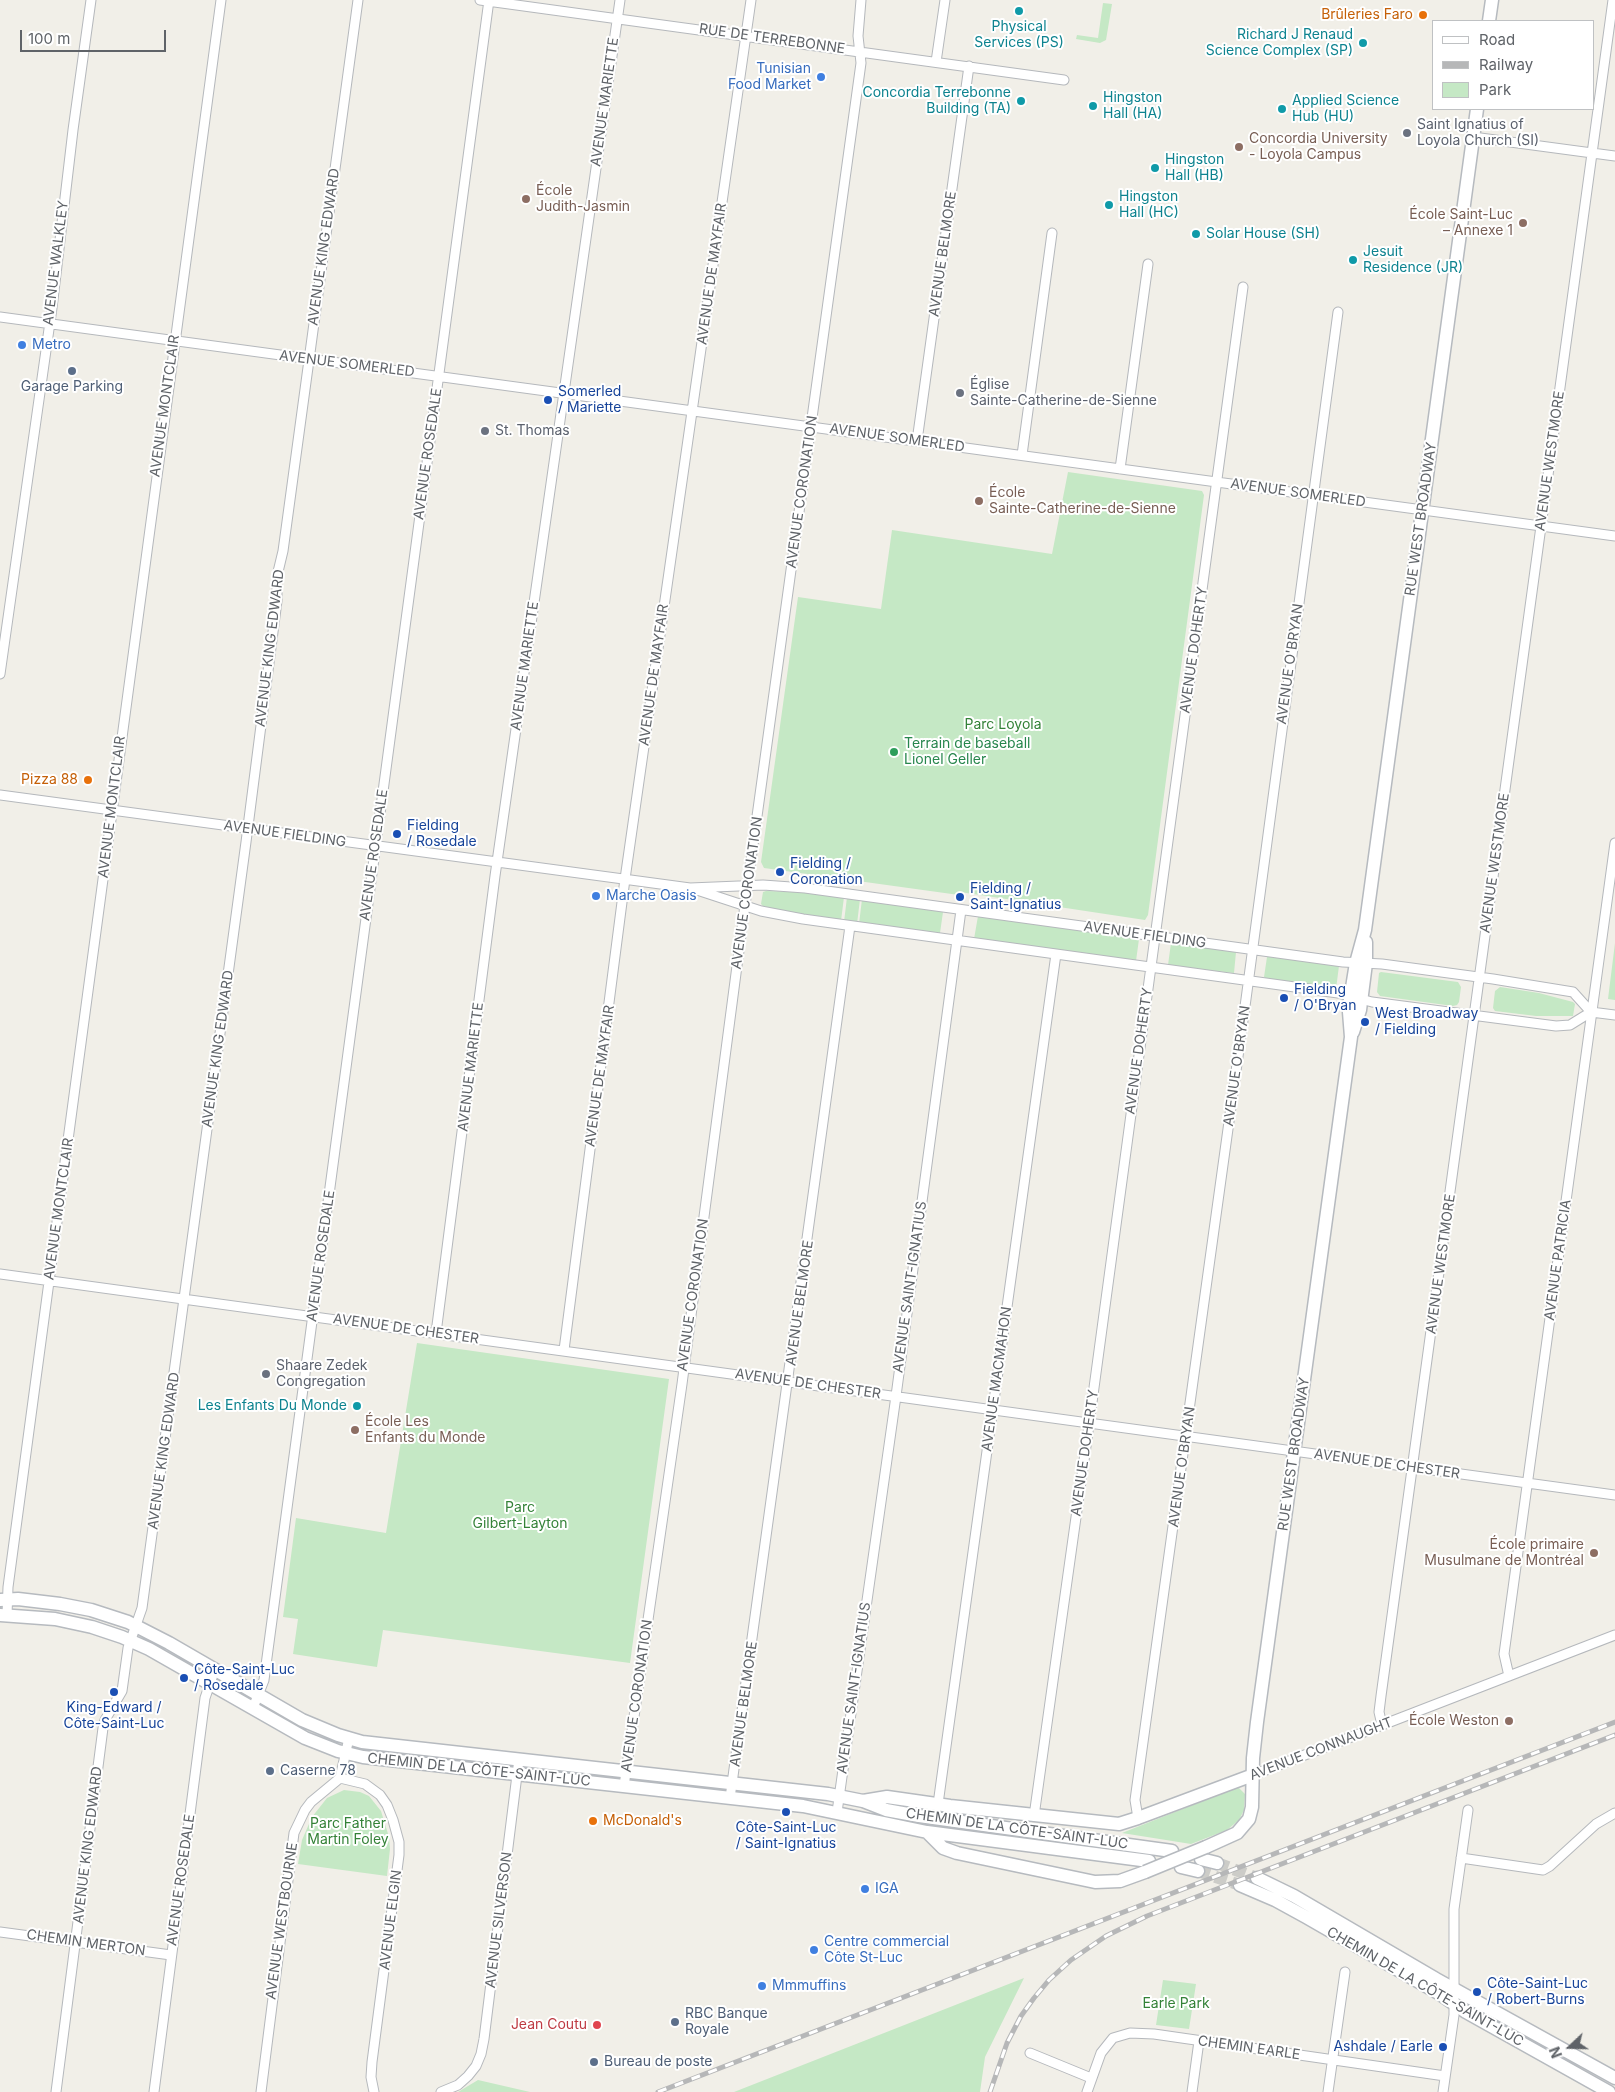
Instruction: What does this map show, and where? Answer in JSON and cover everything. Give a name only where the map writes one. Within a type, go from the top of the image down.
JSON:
[{"type":"main road","points":[[1489,20],[1492,0]]},
{"type":"main road","name":"RUE WEST BROADWAY","points":[[1202,1859],[1246,1824],[1252,1807],[1257,1722],[1351,1037],[1360,1014],[1356,997],[1477,110]]},
{"type":"main road","name":"CHEMIN DE LA CÔTE-SAINT-LUC","points":[[4,1600],[35,1601],[65,1605],[110,1616],[137,1626],[169,1642],[317,1727],[349,1738],[388,1746],[733,1782],[839,1796],[864,1801],[886,1810],[919,1816],[1172,1851]]},
{"type":"main road","name":"CHEMIN DE LA CÔTE-SAINT-LUC","points":[[3,1615],[67,1621],[92,1627],[131,1641],[149,1649],[304,1738],[346,1753],[377,1760],[803,1806],[927,1832],[1147,1866],[1202,1859]]},
{"type":"main road","name":"AVENUE CONNAUGHT","points":[[1138,1818],[1253,1775]]},
{"type":"main road","name":"CHEMIN DE LA CÔTE-SAINT-LUC","points":[[864,1801],[887,1797],[1034,1816],[1119,1824],[1138,1818]]},
{"type":"main road","name":"CHEMIN DE LA CÔTE-SAINT-LUC","points":[[927,1832],[942,1848],[957,1853],[1095,1882],[1120,1881],[1147,1866]]},
{"type":"main road","points":[[1181,1867],[1202,1859],[1217,1864]]},
{"type":"main road","name":"CHEMIN DE LA CÔTE-SAINT-LUC","points":[[1257,1878],[1294,1896],[1609,2092]]},
{"type":"main road","name":"CHEMIN DE LA CÔTE-SAINT-LUC","points":[[1240,1885],[1275,1900],[1454,1996],[1615,2078]]},
{"type":"street","name":"AVENUE WALKLEY","points":[[0,674],[49,323],[91,0]]},
{"type":"street","name":"AVENUE MONTCLAIR","points":[[3,1615],[50,1281],[174,340],[221,0]]},
{"type":"street","name":"AVENUE KING EDWARD","points":[[56,2092],[103,1728],[105,1720],[122,1691],[127,1654],[142,1608],[248,828],[277,601],[278,576],[283,551],[358,0]]},
{"type":"street","name":"RUE DE TERREBONNE","points":[[486,0],[1064,80]]},
{"type":"street","name":"AVENUE ROSEDALE","points":[[253,1708],[264,1680],[438,376],[486,0]]},
{"type":"street","name":"AVENUE MARIETTE","points":[[436,1333],[497,862],[620,0]]},
{"type":"street","name":"AVENUE DE MAYFAIR","points":[[564,1350],[626,879],[751,0]]},
{"type":"street","name":"AVENUE CORONATION","points":[[624,1786],[684,1367],[745,906],[861,63],[858,36],[861,0]]},
{"type":"street","points":[[936,62],[944,0]]},
{"type":"street","name":"AVENUE WESTMORE","points":[[1382,1725],[1380,1705],[1613,0]]},
{"type":"street","name":"AVENUE BELMORE","points":[[917,441],[969,66]]},
{"type":"street","points":[[1473,137],[1615,156]]},
{"type":"street","points":[[1022,455],[1052,233]]},
{"type":"street","points":[[1120,469],[1148,264]]},
{"type":"street","name":"AVENUE DOHERTY","points":[[1034,1816],[1244,287]]},
{"type":"street","name":"AVENUE O'BRYAN","points":[[1138,1818],[1134,1800],[1186,1436],[1338,312]]},
{"type":"street","name":"AVENUE SOMERLED","points":[[0,317],[1615,536]]},
{"type":"street","name":"AVENUE FIELDING","points":[[0,795],[690,888],[748,886],[805,888],[1252,949],[1480,977],[1573,992],[1591,1012],[1576,1022],[1563,1026],[1372,1002],[1356,997],[1248,981],[803,919],[745,906],[690,888]]},
{"type":"street","name":"AVENUE PATRICIA","points":[[1509,1676],[1504,1654],[1615,843]]},
{"type":"street","name":"AVENUE SAINT-IGNATIUS","points":[[837,1812],[896,1396],[961,910]]},
{"type":"street","name":"AVENUE BELMORE","points":[[730,1798],[789,1381],[850,926]]},
{"type":"street","name":"AVENUE MACMAHON","points":[[938,1804],[1056,954]]},
{"type":"street","points":[[1591,1012],[1615,1015]]},
{"type":"street","name":"AVENUE DE CHESTER","points":[[0,1274],[1295,1450],[1615,1496]]},
{"type":"street","name":"AVENUE CONNAUGHT","points":[[1253,1775],[1615,1635]]},
{"type":"street","name":"AVENUE ROSEDALE","points":[[154,2092],[205,1698],[215,1669]]},
{"type":"street","points":[[340,1778],[349,1738]]},
{"type":"street","name":"AVENUE SILVERSON","points":[[442,2092],[458,2085],[476,2066],[484,2039],[519,1759]]},
{"type":"street","name":"AVENUE WESTBOURNE","points":[[261,2092],[294,1833],[304,1810],[340,1778]]},
{"type":"street","name":"AVENUE ELGIN","points":[[340,1778],[365,1784],[380,1795],[393,1820],[399,1842],[399,1855],[372,2062],[371,2078],[374,2092]]},
{"type":"street","points":[[1443,2092],[1454,1996],[1454,1909],[1468,1810]]},
{"type":"street","points":[[1461,1858],[1543,1870],[1550,1866],[1596,1824],[1615,1813]]},
{"type":"street","name":"CHEMIN MERTON","points":[[0,1932],[171,1955]]},
{"type":"street","points":[[1328,2092],[1344,1972]]},
{"type":"street","name":"CHEMIN EARLE","points":[[1087,2092],[1101,2053],[1113,2038],[1121,2035],[1141,2033],[1445,2076]]},
{"type":"street","points":[[1192,2092],[1199,2041]]},
{"type":"street","points":[[1030,2053],[1091,2078]]},
{"type":"green space","points":[[1103,3],[1112,4],[1106,40],[1100,43],[1076,39],[1077,35],[1098,38]]},
{"type":"green space","name":"Parc Loyola","points":[[1068,472],[1202,491],[1204,495],[1148,915],[1145,920],[960,892],[959,895],[764,868],[761,862],[798,597],[881,609],[892,530],[1052,554]]},
{"type":"green space","points":[[763,892],[802,892],[844,897],[841,921],[781,911],[763,906],[761,904]]},
{"type":"green space","points":[[847,897],[860,899],[857,924],[844,922]]},
{"type":"green space","points":[[862,899],[940,910],[943,912],[940,933],[859,924]]},
{"type":"green space","points":[[978,916],[1137,937],[1139,939],[1136,961],[974,939]]},
{"type":"green space","points":[[1171,943],[1236,952],[1234,973],[1168,965]]},
{"type":"green space","points":[[1615,943],[1615,1000],[1608,999]]},
{"type":"green space","points":[[1267,957],[1337,965],[1339,966],[1336,989],[1267,979],[1264,977]]},
{"type":"green space","points":[[1379,973],[1458,982],[1461,987],[1459,1002],[1453,1006],[1380,996],[1377,992]]},
{"type":"green space","points":[[1500,987],[1539,993],[1573,1002],[1575,1004],[1573,1016],[1536,1016],[1495,1011],[1493,1008],[1495,991]]},
{"type":"green space","name":"Parc Gilbert-Layton","points":[[417,1343],[669,1379],[630,1663],[383,1630],[377,1667],[293,1654],[298,1619],[283,1617],[296,1518],[386,1533]]},
{"type":"green space","points":[[1239,1788],[1245,1794],[1244,1810],[1239,1820],[1227,1830],[1191,1844],[1122,1833],[1233,1789]]},
{"type":"green space","name":"Parc Father Martin Foley","points":[[344,1790],[360,1792],[369,1796],[381,1811],[389,1837],[390,1849],[387,1876],[298,1864],[302,1840],[312,1817],[327,1798]]},
{"type":"green space","points":[[1024,1978],[985,2057],[980,2092],[734,2092]]},
{"type":"green space","name":"Earle Park","points":[[1163,1980],[1196,1984],[1189,2029],[1156,2025]]},
{"type":"green space","points":[[478,2080],[530,2092],[458,2092]]},
{"type":"tunnel","points":[[1217,1863],[1257,1878]]},
{"type":"tunnel","points":[[1198,1871],[1240,1885]]},
{"type":"railway","points":[[658,2092],[1615,1722]]},
{"type":"railway","points":[[990,2092],[1007,2043],[1021,2016],[1034,1998],[1049,1980],[1071,1960],[1106,1936],[1147,1916],[1615,1735]]},
{"type":"place","name":"Physical Services (PS)","points":[[1019,11]]},
{"type":"place","name":"Brûleries Faro","points":[[1423,15]]},
{"type":"place","name":"Richard J Renaud Science Complex (SP)","points":[[1363,43]]},
{"type":"place","name":"Tunisian Food Market","points":[[821,77]]},
{"type":"place","name":"Concordia Terrebonne Building (TA)","points":[[1021,101]]},
{"type":"place","name":"Hingston Hall (HA)","points":[[1093,106]]},
{"type":"place","name":"Applied Science Hub (HU)","points":[[1282,109]]},
{"type":"place","name":"Saint Ignatius of Loyola Church (SI)","points":[[1407,133]]},
{"type":"place","name":"Concordia University - Loyola Campus","points":[[1239,147]]},
{"type":"place","name":"Hingston Hall (HB)","points":[[1155,168]]},
{"type":"place","name":"École Judith-Jasmin","points":[[526,199]]},
{"type":"place","name":"Hingston Hall (HC)","points":[[1109,205]]},
{"type":"place","name":"École Saint-Luc – Annexe 1","points":[[1523,223]]},
{"type":"place","name":"Solar House (SH)","points":[[1196,234]]},
{"type":"place","name":"Jesuit Residence (JR)","points":[[1353,260]]},
{"type":"place","name":"Metro","points":[[22,345]]},
{"type":"place","name":"Garage Parking","points":[[72,371]]},
{"type":"place","name":"Église Sainte-Catherine-de-Sienne","points":[[960,393]]},
{"type":"place","name":"Somerled / Mariette","points":[[548,400]]},
{"type":"place","name":"St. Thomas","points":[[485,431]]},
{"type":"place","name":"École Sainte-Catherine-de-Sienne","points":[[979,501]]},
{"type":"place","name":"Terrain de baseball Lionel Geller","points":[[894,752]]},
{"type":"place","name":"Pizza 88","points":[[88,780]]},
{"type":"place","name":"Fielding / Rosedale","points":[[397,834]]},
{"type":"place","name":"Fielding / Coronation","points":[[780,872]]},
{"type":"place","name":"Marche Oasis","points":[[596,896]]},
{"type":"place","name":"Fielding / Saint-Ignatius","points":[[960,897]]},
{"type":"place","name":"Fielding / O'Bryan","points":[[1284,998]]},
{"type":"place","name":"West Broadway / Fielding","points":[[1365,1022]]},
{"type":"place","name":"Shaare Zedek Congregation","points":[[266,1374]]},
{"type":"place","name":"Les Enfants Du Monde","points":[[357,1406]]},
{"type":"place","name":"École Les Enfants du Monde","points":[[355,1430]]},
{"type":"place","name":"École primaire Musulmane de Montréal","points":[[1594,1553]]},
{"type":"place","name":"Côte-Saint-Luc / Rosedale","points":[[184,1678]]},
{"type":"place","name":"King-Edward / Côte-Saint-Luc","points":[[114,1692]]},
{"type":"place","name":"École Weston","points":[[1509,1721]]},
{"type":"place","name":"Caserne 78","points":[[270,1771]]},
{"type":"place","name":"Côte-Saint-Luc / Saint-Ignatius","points":[[786,1812]]},
{"type":"place","name":"McDonald's","points":[[593,1821]]},
{"type":"place","name":"IGA","points":[[865,1889]]},
{"type":"place","name":"Centre commercial Côte St-Luc","points":[[814,1950]]},
{"type":"place","name":"Mmmuffins","points":[[762,1986]]},
{"type":"place","name":"Côte-Saint-Luc / Robert-Burns","points":[[1477,1992]]},
{"type":"place","name":"RBC Banque Royale","points":[[675,2022]]},
{"type":"place","name":"Jean Coutu","points":[[597,2025]]},
{"type":"place","name":"Ashdale / Earle","points":[[1443,2047]]},
{"type":"place","name":"Bureau de poste","points":[[594,2062]]}]
